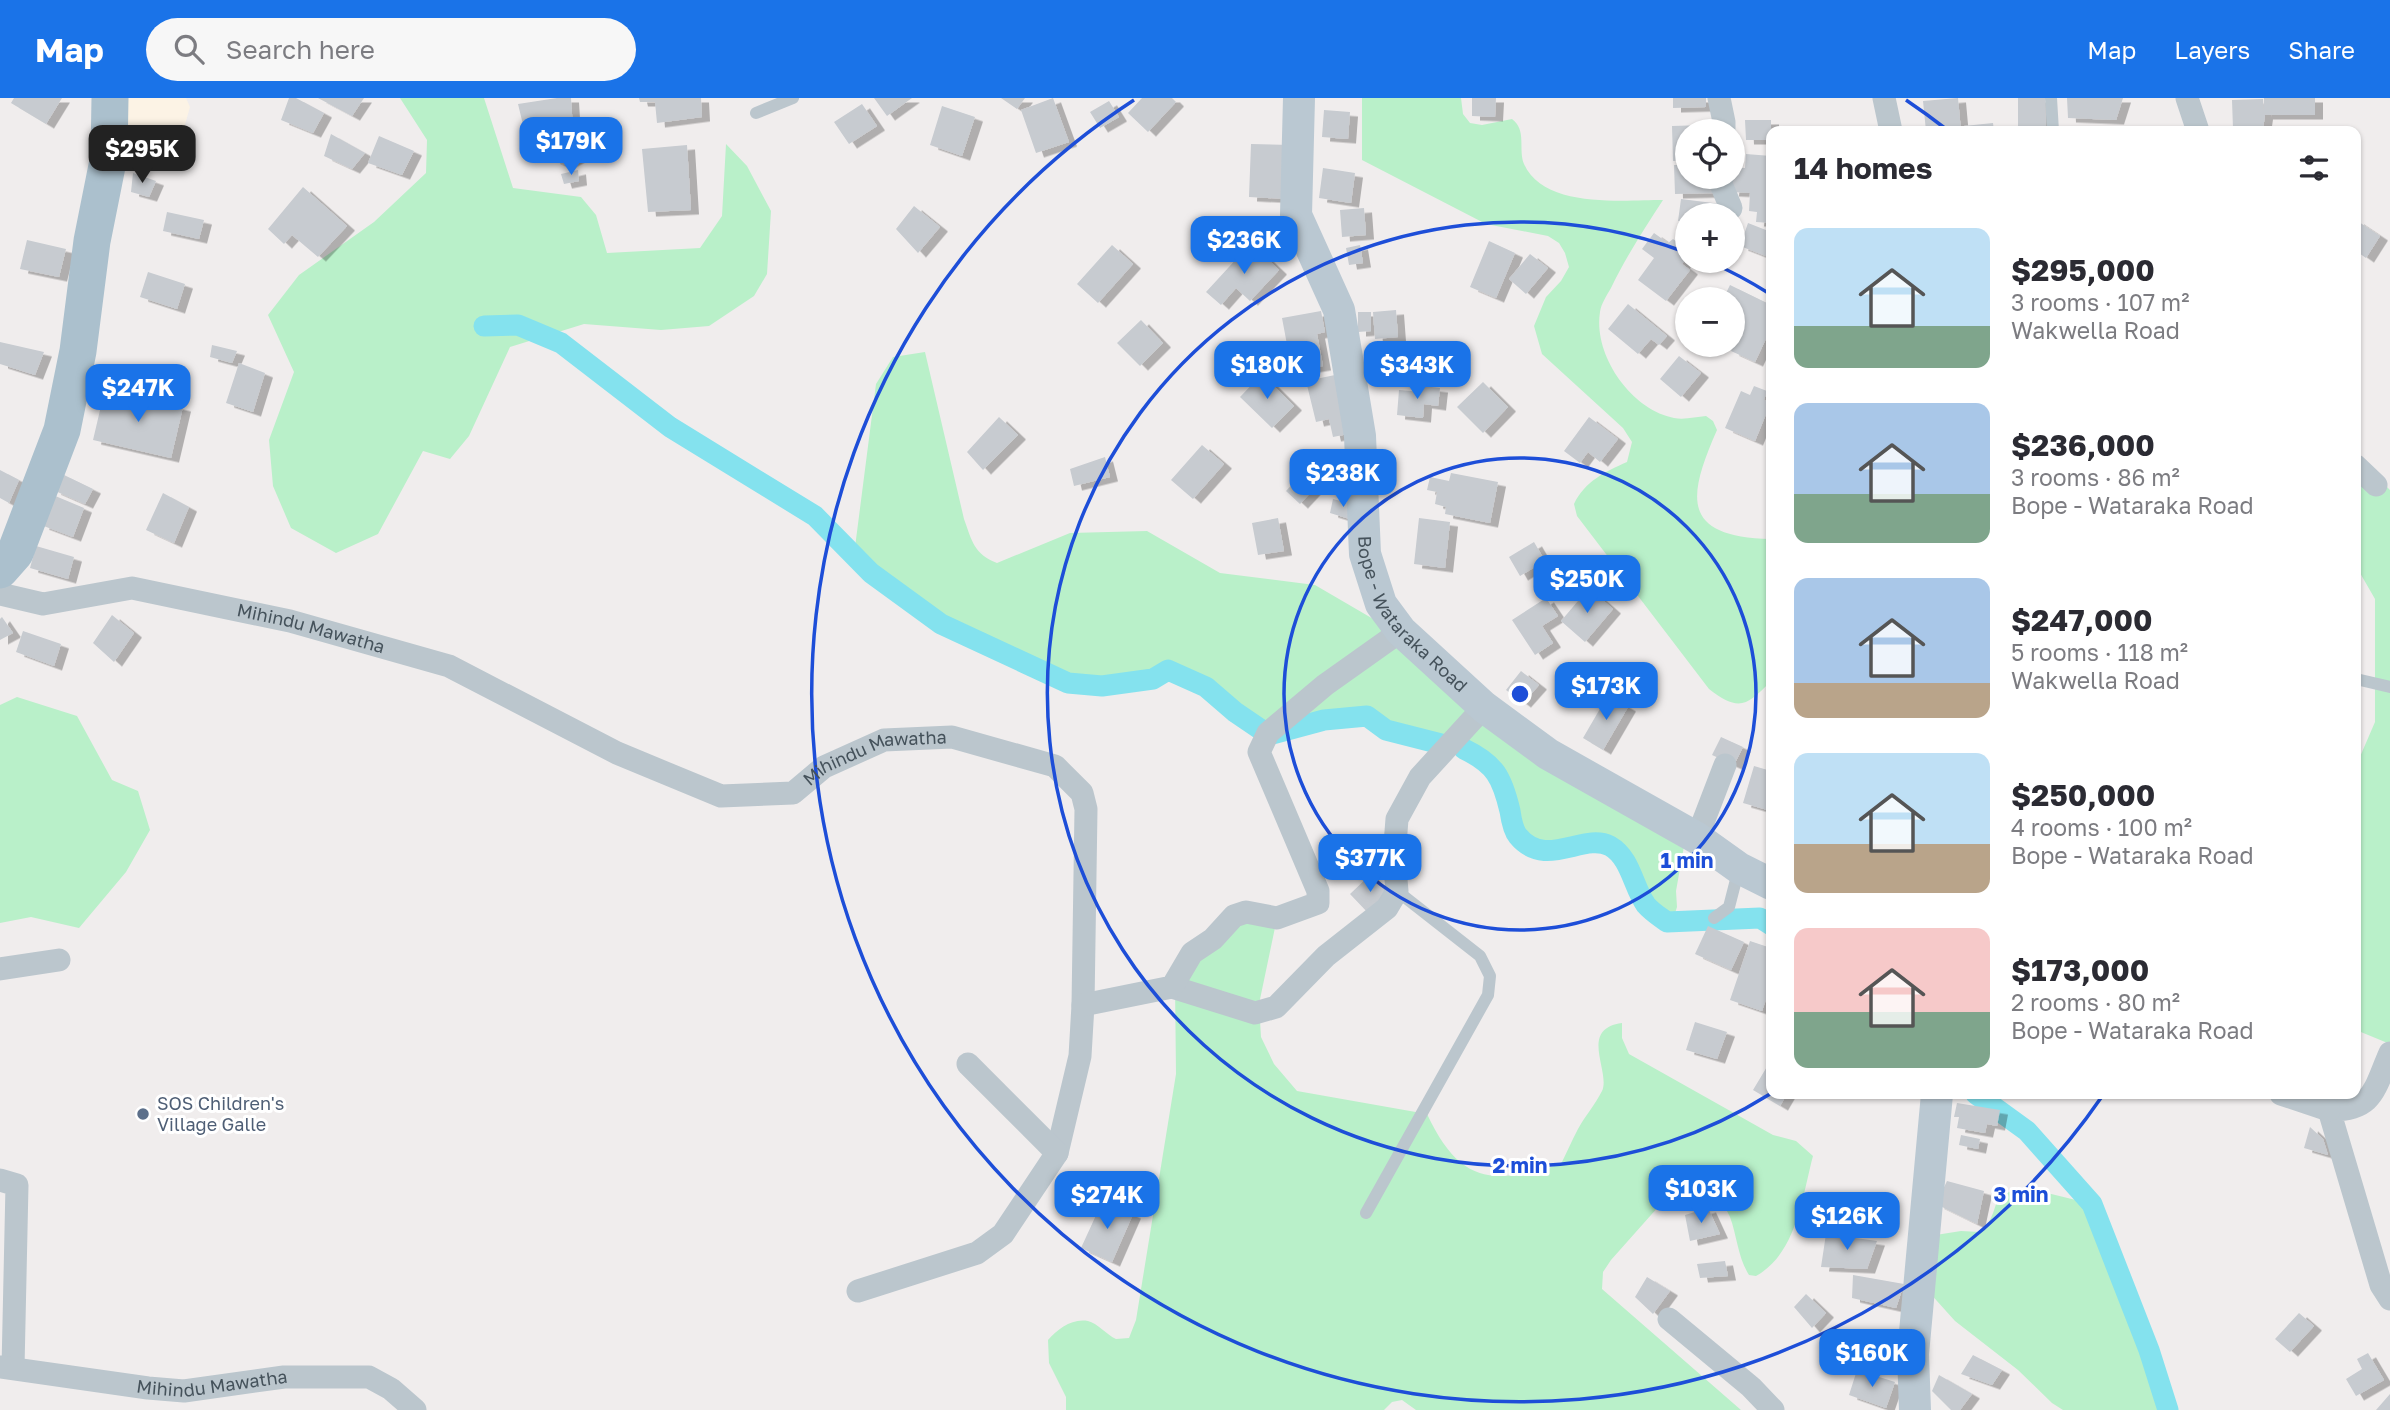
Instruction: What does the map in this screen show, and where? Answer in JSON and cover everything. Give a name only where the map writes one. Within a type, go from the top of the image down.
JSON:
[{"type":"main road","points":[[0,570],[15,553],[11,544],[62,430],[76,364],[92,241],[109,156],[111,98]]},
{"type":"street","name":"Bope - Wataraka Road","points":[[1299,98],[1296,215],[1339,310],[1360,436],[1365,554],[1381,604],[1401,631],[1484,707],[1548,754],[1697,838],[1739,868],[1766,882]]},
{"type":"street","points":[[1719,98],[1722,119]]},
{"type":"street","points":[[1884,98],[1890,126]]},
{"type":"street","points":[[2187,98],[2196,126]]},
{"type":"street","points":[[2361,471],[2376,485]]},
{"type":"street","name":"Mihindu Mawatha","points":[[0,594],[43,604],[132,588],[290,621],[449,666],[617,753],[721,796],[793,793],[824,767],[884,740],[952,737],[1055,766],[1082,793],[1086,809],[1080,1056],[1057,1153],[1003,1234],[977,1253],[858,1291]]},
{"type":"street","points":[[1172,986],[1192,953],[1213,939],[1234,916],[1246,912],[1278,918],[1318,903],[1318,891],[1259,752],[1268,733],[1325,685],[1401,631]]},
{"type":"street","points":[[1083,1005],[1172,986],[1255,1013],[1276,1007],[1326,956],[1387,908],[1397,891],[1394,857],[1397,820],[1420,777],[1484,707]]},
{"type":"street","points":[[1697,838],[1725,765]]},
{"type":"street","points":[[0,969],[59,960]]},
{"type":"street","points":[[2296,1099],[2329,1110],[2350,1110],[2369,1099],[2390,1053]]},
{"type":"street","points":[[968,1064],[1057,1153]]},
{"type":"street","points":[[1914,1410],[1913,1354],[1937,1099]]},
{"type":"street","points":[[2329,1110],[2381,1285],[2390,1299]]},
{"type":"street","points":[[0,1180],[17,1185],[6,1368]]},
{"type":"street","points":[[1669,1319],[1751,1387],[1773,1410]]},
{"type":"street","name":"Mihindu Mawatha","points":[[6,1368],[97,1382],[184,1391],[284,1377],[369,1377],[391,1389],[415,1410]]},
{"type":"lane","points":[[756,113],[793,98]]},
{"type":"lane","points":[[2052,98],[2053,126]]},
{"type":"lane","points":[[2361,680],[2390,687]]},
{"type":"lane","points":[[1714,918],[1729,907],[1739,868]]},
{"type":"lane","points":[[1366,1213],[1488,996],[1490,976],[1480,956],[1397,891]]},
{"type":"shaded area","points":[[113,98],[186,98],[190,107],[180,142],[159,158],[125,153]]},
{"type":"green space","points":[[400,98],[484,98],[513,188],[581,197],[596,215],[607,253],[700,248],[722,216],[726,144],[747,166],[771,211],[767,274],[754,296],[709,326],[661,330],[584,324],[510,347],[469,436],[450,459],[423,451],[378,534],[336,553],[291,528],[273,486],[269,440],[294,372],[268,315],[299,275],[374,222],[426,173],[427,140]]},
{"type":"green space","points":[[1362,98],[1461,98],[1463,114],[1470,123],[1482,125],[1512,119],[1517,123],[1524,164],[1534,178],[1549,189],[1586,199],[1663,200],[1604,300],[1599,329],[1609,363],[1630,393],[1658,413],[1686,419],[1706,416],[1713,421],[1717,430],[1700,475],[1697,494],[1699,509],[1706,522],[1720,531],[1742,537],[1766,539],[1766,686],[1749,701],[1728,701],[1709,689],[1577,516],[1574,504],[1584,489],[1596,478],[1627,462],[1632,442],[1623,428],[1542,354],[1534,326],[1546,297],[1561,281],[1569,267],[1559,243],[1548,236],[1486,224],[1362,160]]},
{"type":"green space","points":[[925,352],[964,519],[975,546],[983,555],[997,563],[1070,533],[1147,531],[1220,573],[1315,585],[1399,634],[1686,835],[1676,891],[1677,907],[1672,923],[1660,919],[1651,911],[1627,865],[1610,846],[1592,843],[1551,850],[1531,846],[1521,839],[1510,817],[1500,780],[1494,769],[1478,756],[1463,751],[1416,745],[1367,716],[1324,720],[1270,736],[1235,712],[1206,687],[1169,670],[1153,679],[1102,686],[1068,683],[941,624],[871,573],[854,555],[876,384],[893,357]]},
{"type":"green space","points":[[2361,462],[2390,490],[2390,1044],[2361,1032],[2361,754],[2375,722],[2375,599],[2361,575]]},
{"type":"green space","points":[[17,697],[77,716],[112,780],[138,791],[150,830],[126,872],[79,928],[31,917],[0,923],[0,705]]},
{"type":"green space","points":[[1234,916],[1277,918],[1259,1004],[1261,1037],[1274,1064],[1297,1091],[1427,1114],[1452,1154],[1480,1173],[1516,1175],[1561,1164],[1578,1129],[1602,1091],[1604,1083],[1599,1042],[1602,1033],[1609,1027],[1622,1023],[1622,1038],[1629,1054],[1773,1135],[1796,1141],[1813,1156],[1801,1206],[1789,1239],[1770,1266],[1756,1276],[1749,1275],[1745,1268],[1730,1217],[1720,1200],[1708,1185],[1691,1183],[1675,1188],[1603,1272],[1602,1289],[1741,1410],[1416,1410],[1402,1400],[1392,1402],[1384,1410],[1066,1410],[1066,1397],[1049,1363],[1048,1340],[1066,1325],[1076,1321],[1091,1322],[1116,1339],[1129,1338],[1136,1320],[1176,1074],[1175,983]]},
{"type":"green space","points":[[2031,1189],[2092,1204],[2149,1350],[2168,1410],[2063,1410],[2018,1370],[1955,1321],[1919,1281],[1923,1237],[1961,1231],[1980,1232],[1988,1224],[2000,1197],[2016,1190]]},
{"type":"building","points":[[14,98],[62,98],[46,124],[11,103]]},
{"type":"building","points":[[289,98],[296,98],[324,113],[313,133],[281,120]]},
{"type":"building","points":[[318,98],[364,98],[352,116]]},
{"type":"building","points":[[571,98],[573,130],[526,137],[518,104]]},
{"type":"building","points":[[639,98],[701,98],[702,117],[657,123],[655,102],[640,102]]},
{"type":"building","points":[[874,98],[912,98],[887,116]]},
{"type":"building","points":[[1001,98],[1025,98],[1017,109]]},
{"type":"building","points":[[1053,98],[1069,142],[1036,153],[1021,110]]},
{"type":"building","points":[[1142,98],[1172,98],[1176,102],[1148,132],[1128,113]]},
{"type":"building","points":[[1472,98],[1496,98],[1495,117],[1472,116]]},
{"type":"building","points":[[1673,98],[1706,98],[1706,107],[1673,108]]},
{"type":"building","points":[[1958,98],[1961,126],[1926,126],[1923,101]]},
{"type":"building","points":[[2018,98],[2045,98],[2046,126],[2018,126]]},
{"type":"building","points":[[2067,98],[2123,98],[2116,120],[2068,118]]},
{"type":"building","points":[[2264,98],[2315,98],[2315,115],[2265,115],[2263,126],[2233,126],[2232,100],[2263,99],[2264,113]]},
{"type":"building","points":[[1109,101],[1119,117],[1100,128],[1090,112]]},
{"type":"building","points":[[862,104],[877,126],[849,144],[834,122]]},
{"type":"building","points":[[942,106],[975,117],[962,156],[930,145]]},
{"type":"building","points":[[1324,110],[1350,112],[1348,139],[1322,137]]},
{"type":"building","points":[[1745,120],[1771,120],[1771,126],[1766,126],[1766,140],[1746,140]]},
{"type":"building","points":[[1993,123],[1993,126],[1964,126]]},
{"type":"building","points":[[1672,126],[1675,126],[1675,161],[1673,161]]},
{"type":"building","points":[[331,134],[365,153],[352,169],[324,156]]},
{"type":"building","points":[[379,136],[414,151],[402,175],[368,163]]},
{"type":"building","points":[[560,137],[570,139],[577,149],[577,158],[564,165],[552,159],[553,147]]},
{"type":"building","points":[[1251,144],[1291,145],[1289,199],[1249,197]]},
{"type":"building","points":[[687,145],[691,210],[648,212],[642,149]]},
{"type":"building","points":[[1746,154],[1766,156],[1766,223],[1756,222],[1757,212],[1749,211],[1750,193],[1731,192],[1731,189],[1745,189]]},
{"type":"building","points":[[1674,165],[1675,189],[1716,189],[1716,193],[1675,194]]},
{"type":"building","points":[[1323,168],[1355,173],[1351,203],[1319,198]]},
{"type":"building","points":[[578,170],[579,181],[564,184],[561,174]]},
{"type":"building","points":[[133,173],[156,181],[149,197],[131,192]]},
{"type":"building","points":[[303,187],[347,226],[318,257],[292,235],[284,244],[268,229]]},
{"type":"building","points":[[1681,199],[1713,203],[1680,203]]},
{"type":"building","points":[[914,206],[940,227],[918,253],[896,229]]},
{"type":"building","points":[[1364,208],[1366,235],[1342,237],[1340,210]]},
{"type":"building","points":[[167,212],[204,220],[199,239],[163,231]]},
{"type":"building","points":[[1748,223],[1766,230],[1766,256],[1745,248]]},
{"type":"building","points":[[2361,223],[2380,236],[2366,258],[2361,254]]},
{"type":"building","points":[[1654,233],[1668,243],[1675,240],[1675,273],[1688,273],[1666,301],[1638,280],[1654,258],[1642,249]]},
{"type":"building","points":[[27,240],[66,249],[59,277],[20,269]]},
{"type":"building","points":[[1489,241],[1515,253],[1496,298],[1470,287]]},
{"type":"building","points":[[1251,243],[1279,270],[1250,301],[1236,288],[1221,305],[1206,292]]},
{"type":"building","points":[[1112,245],[1133,264],[1098,303],[1077,284]]},
{"type":"building","points":[[1360,245],[1363,263],[1349,265],[1346,248]]},
{"type":"building","points":[[1530,254],[1548,268],[1526,294],[1509,279]]},
{"type":"building","points":[[148,272],[185,284],[177,309],[140,297]]},
{"type":"building","points":[[1745,292],[1766,303],[1766,339],[1755,362],[1744,357]]},
{"type":"building","points":[[1628,304],[1667,336],[1659,345],[1651,339],[1638,354],[1608,329]]},
{"type":"building","points":[[1396,310],[1398,337],[1375,339],[1373,312]]},
{"type":"building","points":[[1321,311],[1325,332],[1317,334],[1323,366],[1292,371],[1282,318]]},
{"type":"building","points":[[1358,312],[1371,312],[1371,331],[1358,332]]},
{"type":"building","points":[[1141,320],[1163,343],[1140,366],[1117,343]]},
{"type":"building","points":[[0,342],[44,352],[35,375],[0,364]]},
{"type":"building","points":[[212,345],[237,351],[232,363],[210,357]]},
{"type":"building","points":[[1678,357],[1701,373],[1681,397],[1660,379]]},
{"type":"building","points":[[239,363],[265,373],[253,412],[226,403]]},
{"type":"building","points":[[1262,374],[1294,406],[1272,428],[1240,397]]},
{"type":"building","points":[[1335,375],[1348,434],[1333,437],[1329,419],[1316,422],[1306,381]]},
{"type":"building","points":[[1483,382],[1508,407],[1483,433],[1457,407]]},
{"type":"building","points":[[1423,386],[1440,388],[1438,406],[1424,404],[1423,418],[1397,415],[1399,390],[1422,392]]},
{"type":"building","points":[[1754,386],[1766,391],[1766,414],[1755,441],[1725,428],[1741,391],[1750,395]]},
{"type":"building","points":[[105,389],[183,407],[171,458],[93,440]]},
{"type":"building","points":[[999,417],[1018,435],[983,470],[967,452]]},
{"type":"building","points":[[1589,417],[1618,439],[1600,462],[1588,452],[1580,463],[1564,451]]},
{"type":"building","points":[[1202,445],[1224,464],[1193,499],[1171,480]]},
{"type":"building","points":[[1105,457],[1110,477],[1074,486],[1070,469]]},
{"type":"building","points":[[1311,464],[1325,477],[1300,504],[1286,491]]},
{"type":"building","points":[[0,470],[19,480],[9,503],[0,498]]},
{"type":"building","points":[[1451,473],[1498,482],[1490,523],[1445,514],[1446,507],[1435,504],[1437,492],[1427,490],[1430,477],[1449,481]]},
{"type":"building","points":[[62,474],[93,489],[85,504],[53,490]]},
{"type":"building","points":[[163,493],[189,507],[174,543],[146,530]]},
{"type":"building","points":[[53,495],[84,508],[73,537],[41,525]]},
{"type":"building","points":[[1333,499],[1357,505],[1353,520],[1330,513]]},
{"type":"building","points":[[1278,518],[1284,551],[1258,555],[1252,523]]},
{"type":"building","points":[[1419,518],[1450,522],[1445,568],[1414,564]]},
{"type":"building","points":[[1534,542],[1545,561],[1520,576],[1509,557]]},
{"type":"building","points":[[36,546],[74,557],[68,579],[30,568]]},
{"type":"building","points":[[1589,588],[1613,609],[1585,642],[1561,621]]},
{"type":"building","points":[[1546,598],[1558,616],[1542,626],[1553,643],[1535,655],[1512,620]]},
{"type":"building","points":[[112,615],[134,633],[114,662],[93,643]]},
{"type":"building","points":[[2,617],[13,633],[0,640],[0,619]]},
{"type":"building","points":[[23,631],[61,644],[54,666],[16,652]]},
{"type":"building","points":[[1521,671],[1539,685],[1523,703],[1506,690]]},
{"type":"building","points":[[1608,695],[1628,707],[1603,750],[1583,738]]},
{"type":"building","points":[[1721,737],[1743,747],[1734,765],[1712,755]]},
{"type":"building","points":[[1754,766],[1766,770],[1766,810],[1743,803]]},
{"type":"building","points":[[1370,875],[1389,895],[1369,914],[1350,894]]},
{"type":"building","points":[[1708,926],[1744,942],[1731,970],[1695,954]]},
{"type":"building","points":[[1750,941],[1766,946],[1766,999],[1762,1011],[1730,1000]]},
{"type":"building","points":[[1695,1022],[1727,1032],[1717,1059],[1686,1050]]},
{"type":"building","points":[[1766,1068],[1766,1098],[1753,1090]]},
{"type":"building","points":[[1768,1099],[1784,1099],[1780,1106]]},
{"type":"building","points":[[1957,1103],[2000,1110],[1997,1126],[1987,1124],[1985,1133],[1957,1128],[1959,1117],[1954,1117]]},
{"type":"building","points":[[2310,1127],[2323,1139],[2328,1155],[2304,1148]]},
{"type":"building","points":[[1961,1135],[1980,1139],[1978,1149],[1959,1145]]},
{"type":"building","points":[[1947,1181],[1984,1191],[1977,1224],[1936,1204]]},
{"type":"building","points":[[1103,1200],[1133,1214],[1112,1262],[1081,1248]]},
{"type":"building","points":[[1708,1208],[1720,1234],[1690,1241],[1685,1215]]},
{"type":"building","points":[[1826,1234],[1877,1241],[1867,1269],[1821,1267]]},
{"type":"building","points":[[1725,1261],[1728,1276],[1700,1278],[1697,1264]]},
{"type":"building","points":[[1853,1275],[1904,1284],[1896,1308],[1852,1298]]},
{"type":"building","points":[[1647,1277],[1670,1291],[1653,1314],[1635,1297]]},
{"type":"building","points":[[1806,1294],[1826,1313],[1812,1328],[1794,1307]]},
{"type":"building","points":[[2299,1313],[2314,1326],[2290,1352],[2275,1339]]},
{"type":"building","points":[[2368,1353],[2384,1380],[2356,1396],[2346,1379],[2362,1369],[2357,1359]]},
{"type":"building","points":[[1973,1355],[2002,1370],[1992,1385],[1961,1374]]},
{"type":"building","points":[[1857,1370],[1895,1382],[1886,1408],[1849,1395]]},
{"type":"building","points":[[1939,1375],[1972,1394],[1960,1410],[1951,1410],[1932,1391]]},
{"type":"building","points":[[2390,1394],[2390,1410],[2376,1410]]},
{"type":"waterway","points":[[484,326],[518,325],[561,343],[670,427],[815,516],[871,573],[941,624],[1068,683],[1102,686],[1153,679],[1168,670],[1206,687],[1260,729]]},
{"type":"waterway","points":[[1272,734],[1324,720],[1367,716],[1386,730],[1441,744]]},
{"type":"waterway","points":[[1464,749],[1483,760],[1496,773],[1504,789],[1515,831],[1529,846],[1540,850],[1588,843],[1610,846],[1623,858],[1646,905],[1667,922],[1760,918],[1766,922]]},
{"type":"waterway","points":[[1983,1099],[2027,1131],[2092,1204],[2149,1350],[2168,1410]]},
{"type":"place","name":"SOS Children's Village Galle","points":[[143,1114]]}]
